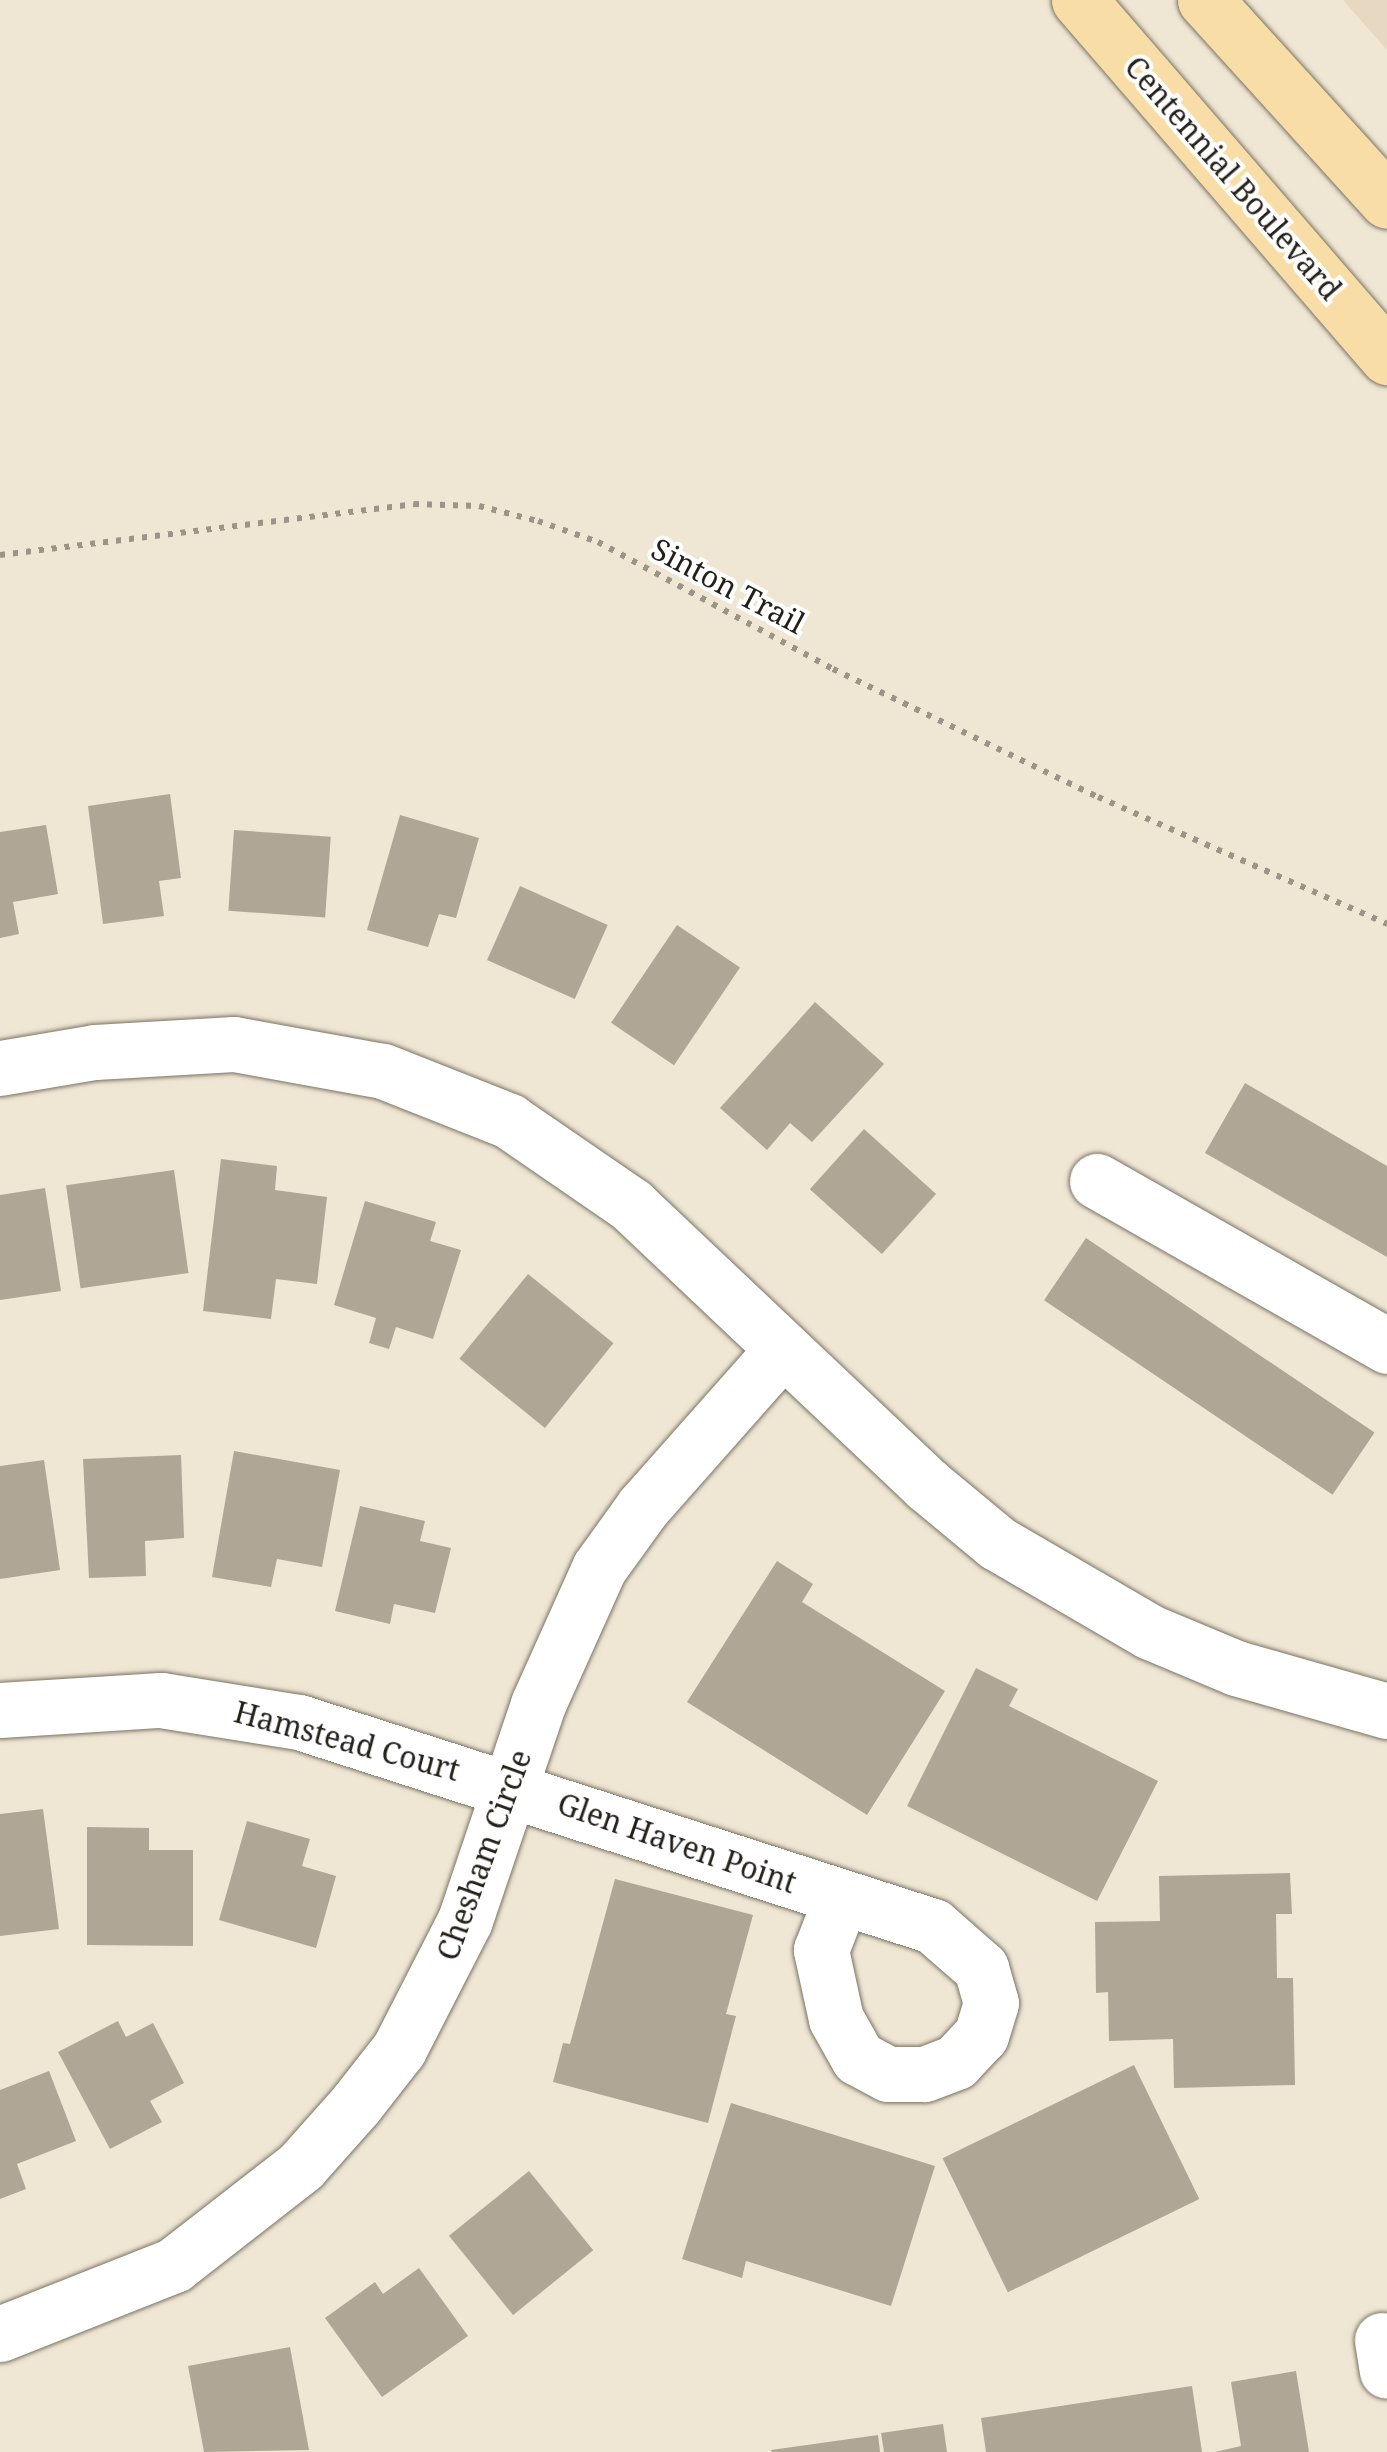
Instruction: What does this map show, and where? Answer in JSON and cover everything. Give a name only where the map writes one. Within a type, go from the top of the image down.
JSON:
[{"type":"main road","name":"Centennial Boulevard","points":[[1079,0],[1387,358]]},
{"type":"main road","points":[[1205,0],[1387,202]]},
{"type":"street","points":[[0,1068],[95,1052],[234,1044],[304,1052],[449,1093],[563,1153],[631,1205],[926,1484],[997,1542],[1071,1590],[1236,1668],[1387,1712]]},
{"type":"street","points":[[1098,1181],[1387,1346]]},
{"type":"street","name":"Chesham Circle","points":[[0,2334],[174,2265],[301,2166],[400,2049],[465,1920],[538,1704],[600,1568],[644,1507],[782,1350]]},
{"type":"street","name":"Hamstead Court","points":[[0,1710],[126,1700],[236,1708],[512,1788]]},
{"type":"street","name":"Glen Haven Point","points":[[512,1788],[840,1901]]},
{"type":"path","name":"Sinton Trail","points":[[0,556],[414,504],[479,506],[538,520],[598,542],[833,669],[1098,797],[1387,924]]},
{"type":"shaded area","points":[[1343,0],[1387,0],[1387,50]]},
{"type":"building","points":[[170,794],[181,878],[159,881],[164,916],[103,924],[88,806]]},
{"type":"building","points":[[400,815],[479,838],[456,918],[439,914],[428,947],[367,930]]},
{"type":"building","points":[[46,825],[58,894],[13,902],[19,934],[0,938],[0,832]]},
{"type":"building","points":[[234,830],[331,837],[325,918],[228,911]]},
{"type":"building","points":[[520,886],[608,925],[575,999],[487,960]]},
{"type":"building","points":[[677,925],[740,967],[674,1065],[611,1023]]},
{"type":"building","points":[[815,1002],[884,1064],[812,1142],[790,1123],[767,1150],[720,1108]]},
{"type":"building","points":[[1245,1083],[1387,1166],[1387,1257],[1205,1153]]},
{"type":"building","points":[[864,1129],[936,1194],[882,1254],[810,1189]]},
{"type":"building","points":[[221,1159],[277,1166],[275,1190],[327,1197],[317,1284],[276,1279],[271,1319],[203,1311]]},
{"type":"building","points":[[174,1170],[188,1273],[81,1288],[66,1185]]},
{"type":"building","points":[[45,1188],[61,1291],[0,1300],[0,1195]]},
{"type":"building","points":[[365,1201],[436,1222],[430,1241],[461,1250],[433,1339],[396,1327],[389,1349],[369,1343],[376,1318],[334,1305]]},
{"type":"building","points":[[1086,1238],[1375,1433],[1333,1495],[1044,1300]]},
{"type":"building","points":[[528,1274],[613,1343],[545,1428],[459,1359]]},
{"type":"building","points":[[234,1451],[340,1470],[322,1567],[277,1559],[271,1587],[212,1577]]},
{"type":"building","points":[[181,1455],[184,1538],[145,1541],[146,1576],[89,1578],[83,1459]]},
{"type":"building","points":[[44,1460],[60,1570],[0,1579],[0,1466]]},
{"type":"building","points":[[360,1506],[425,1521],[420,1541],[451,1548],[435,1613],[394,1604],[390,1624],[335,1611]]},
{"type":"building","points":[[777,1561],[813,1584],[802,1602],[945,1691],[867,1815],[687,1702]]},
{"type":"building","points":[[976,1668],[1018,1689],[1009,1706],[1158,1781],[1097,1901],[907,1806]]},
{"type":"building","points":[[43,1809],[59,1929],[0,1936],[0,1814]]},
{"type":"building","points":[[247,1821],[310,1839],[302,1866],[336,1876],[316,1948],[219,1920]]},
{"type":"building","points":[[87,1827],[149,1828],[149,1850],[193,1850],[193,1946],[87,1945]]},
{"type":"building","points":[[1290,1873],[1292,1914],[1276,1914],[1277,1978],[1293,1978],[1295,2085],[1174,2088],[1173,2039],[1109,2041],[1108,1992],[1096,1993],[1095,1922],[1160,1921],[1159,1876]]},
{"type":"building","points":[[615,1879],[753,1915],[726,2014],[736,2016],[708,2123],[553,2082],[563,2043],[570,2044]]},
{"type":"building","points":[[118,2021],[126,2037],[153,2023],[184,2083],[150,2101],[162,2122],[110,2149],[58,2052]]},
{"type":"building","points":[[1134,2065],[1199,2199],[1008,2292],[943,2158]]},
{"type":"building","points":[[49,2071],[76,2141],[17,2164],[26,2189],[0,2199],[0,2090]]},
{"type":"building","points":[[731,2103],[935,2166],[891,2306],[746,2261],[742,2278],[682,2259]]},
{"type":"building","points":[[529,2171],[593,2250],[513,2315],[449,2236]]},
{"type":"building","points":[[419,2268],[468,2336],[382,2397],[325,2318],[375,2282],[383,2294]]},
{"type":"building","points":[[290,2347],[309,2450],[204,2452],[188,2366]]},
{"type":"building","points":[[1296,2371],[1309,2452],[1215,2452],[1241,2446],[1231,2382]]},
{"type":"building","points":[[1192,2386],[1202,2452],[986,2452],[981,2418]]},
{"type":"building","points":[[943,2424],[947,2452],[884,2452],[881,2433]]},
{"type":"building","points":[[878,2435],[880,2452],[771,2450]]}]
